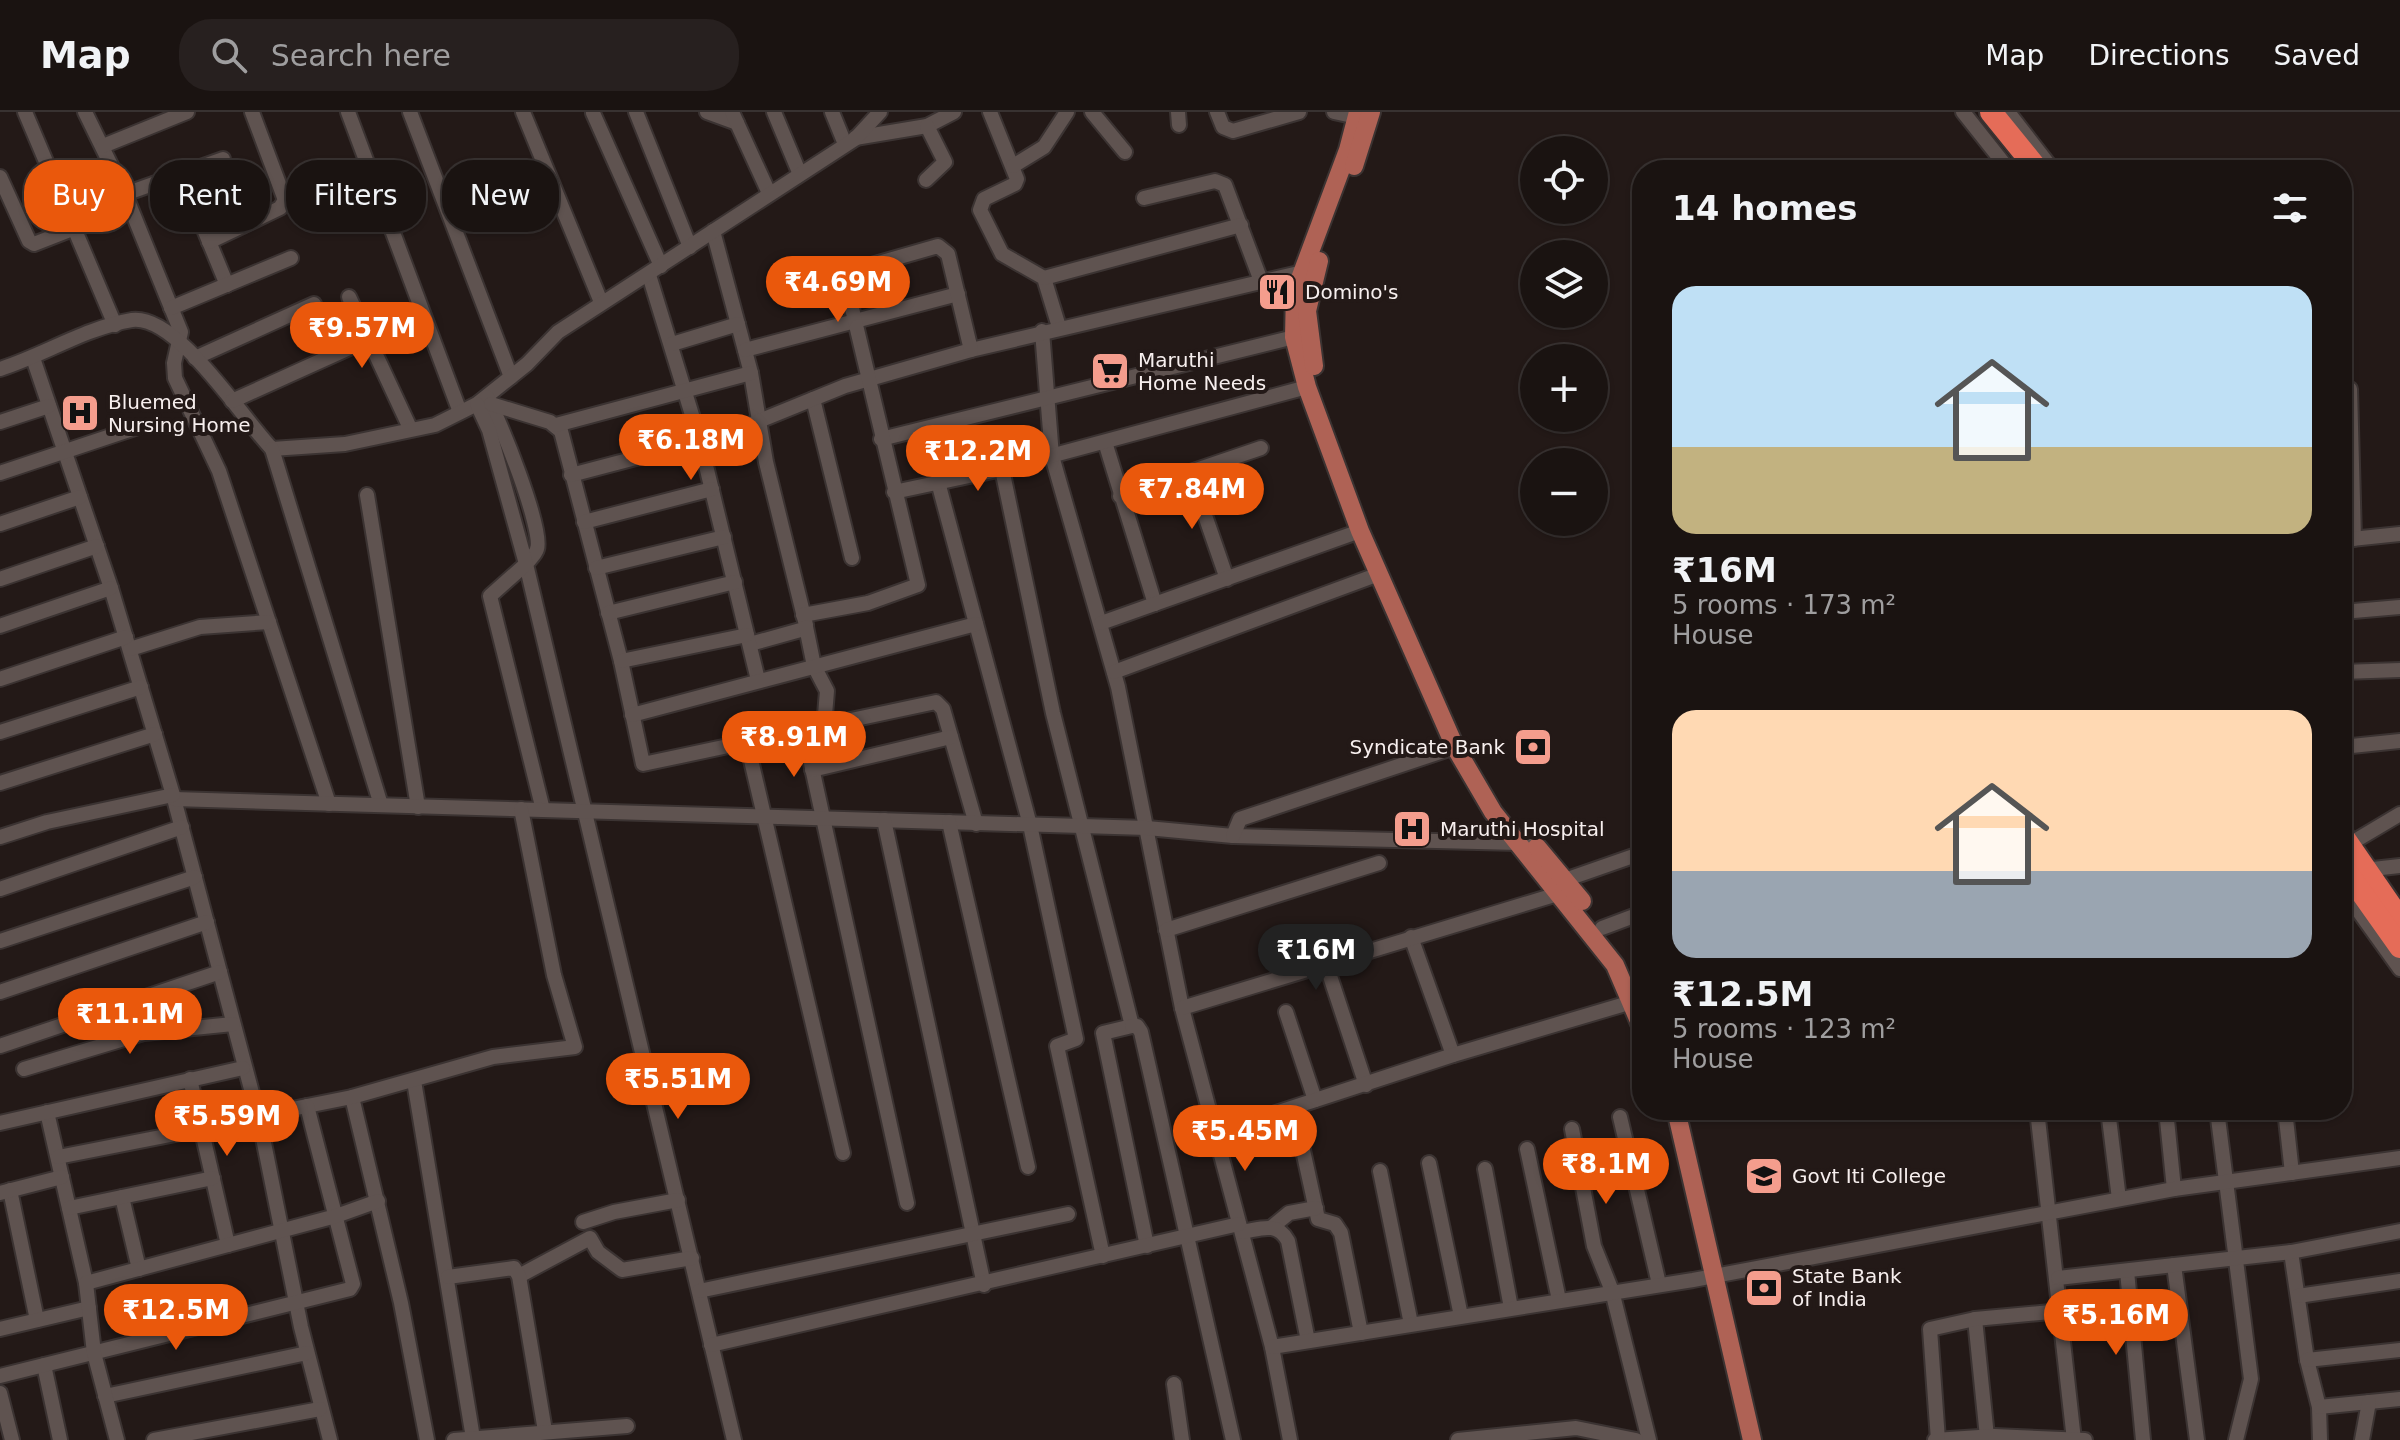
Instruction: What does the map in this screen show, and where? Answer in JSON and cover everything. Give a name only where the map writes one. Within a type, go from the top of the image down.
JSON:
[{"type":"highway","points":[[1977,112],[2013,160]]},
{"type":"highway","points":[[1991,112],[2030,160]]},
{"type":"highway","points":[[2352,858],[2399,916]]},
{"type":"highway","points":[[2352,859],[2400,947]]},
{"type":"main road","points":[[1362,114],[1295,292],[1294,337],[1307,387],[1360,531],[1455,747],[1493,812],[1525,841]]},
{"type":"main road","points":[[1362,114],[1313,278],[1307,311],[1316,379],[1388,569],[1448,706],[1492,788],[1525,841],[1560,886],[1632,991]]},
{"type":"main road","points":[[1560,886],[1602,928],[1625,961],[1632,983]]},
{"type":"main road","points":[[1668,1120],[1752,1440]]},
{"type":"main road","points":[[1678,1120],[1740,1440]]},
{"type":"street","points":[[25,112],[46,160]]},
{"type":"street","points":[[85,112],[109,160]]},
{"type":"street","points":[[103,146],[187,112]]},
{"type":"street","points":[[209,242],[280,208],[285,200],[252,112]]},
{"type":"street","points":[[348,112],[460,412]]},
{"type":"street","points":[[410,112],[511,377]]},
{"type":"street","points":[[523,112],[601,302]]},
{"type":"street","points":[[636,112],[690,247]]},
{"type":"street","points":[[707,112],[734,117],[769,193]]},
{"type":"street","points":[[774,112],[799,172]]},
{"type":"street","points":[[832,112],[850,141]]},
{"type":"street","points":[[272,449],[345,444],[435,425],[485,402],[558,332],[850,141],[880,112]]},
{"type":"street","points":[[850,141],[927,126],[954,112]]},
{"type":"street","points":[[990,112],[1013,166],[1015,184],[984,199],[980,210],[1002,254],[1044,278],[1059,327]]},
{"type":"street","points":[[1013,166],[1044,147],[1067,112]]},
{"type":"street","points":[[1092,112],[1125,152]]},
{"type":"street","points":[[1217,112],[1223,127],[1233,131],[1299,112]]},
{"type":"street","points":[[1334,112],[1362,114]]},
{"type":"street","points":[[1963,112],[2001,160]]},
{"type":"street","points":[[2008,112],[2045,160]]},
{"type":"street","points":[[593,113],[655,271],[758,680]]},
{"type":"street","points":[[926,180],[945,162],[927,126]]},
{"type":"street","points":[[134,191],[223,159]]},
{"type":"street","points":[[0,177],[24,230]]},
{"type":"street","points":[[1144,198],[1220,182],[1229,190],[1261,281]]},
{"type":"street","points":[[134,216],[181,332],[174,363],[175,378],[219,471],[329,804]]},
{"type":"street","points":[[1044,278],[1241,225]]},
{"type":"street","points":[[713,231],[751,373],[766,462],[814,666],[827,691],[824,727]]},
{"type":"street","points":[[25,232],[34,244],[65,232]]},
{"type":"street","points":[[77,232],[115,325]]},
{"type":"street","points":[[205,232],[227,285]]},
{"type":"street","points":[[621,661],[748,639],[918,585],[845,279],[853,267],[938,246],[948,254],[971,350]]},
{"type":"street","points":[[171,308],[291,258]]},
{"type":"street","points":[[571,475],[700,441],[871,379],[971,350],[1303,272]]},
{"type":"street","points":[[745,350],[958,294]]},
{"type":"street","points":[[349,297],[410,428]]},
{"type":"street","points":[[195,358],[314,304]]},
{"type":"street","points":[[0,369],[33,358],[56,345],[135,320],[160,324],[216,378],[272,449],[381,805]]},
{"type":"street","points":[[672,344],[738,324]]},
{"type":"street","points":[[1042,331],[1052,456],[1114,672],[1182,1008],[1272,1347],[1290,1440]]},
{"type":"street","points":[[881,439],[1294,337]]},
{"type":"street","points":[[232,401],[369,339]]},
{"type":"street","points":[[33,358],[111,588],[174,797],[257,1116],[284,1230],[307,1353],[330,1440]]},
{"type":"street","points":[[485,402],[556,425],[751,373]]},
{"type":"street","points":[[894,492],[1002,469],[1307,387]]},
{"type":"street","points":[[813,399],[852,558]]},
{"type":"street","points":[[485,402],[489,430],[526,564],[734,1440]]},
{"type":"street","points":[[0,422],[49,406]]},
{"type":"street","points":[[556,425],[621,661],[643,764],[936,702],[943,709],[976,824]]},
{"type":"street","points":[[0,473],[138,427]]},
{"type":"street","points":[[1105,442],[1155,604]]},
{"type":"street","points":[[1120,496],[1261,448]]},
{"type":"street","points":[[1002,469],[1053,713],[1132,1026]]},
{"type":"street","points":[[1190,472],[1227,579]]},
{"type":"street","points":[[938,482],[1030,825],[1076,1039]]},
{"type":"street","points":[[584,522],[712,489]]},
{"type":"street","points":[[367,495],[418,807]]},
{"type":"street","points":[[0,524],[80,497]]},
{"type":"street","points":[[1101,623],[1360,531]]},
{"type":"street","points":[[2352,540],[2400,534]]},
{"type":"street","points":[[596,568],[724,537]]},
{"type":"street","points":[[0,579],[97,546]]},
{"type":"street","points":[[526,564],[490,596],[543,810]]},
{"type":"street","points":[[1114,672],[1379,574]]},
{"type":"street","points":[[608,613],[735,582]]},
{"type":"street","points":[[0,626],[111,588]]},
{"type":"street","points":[[2352,611],[2400,607]]},
{"type":"street","points":[[0,679],[128,643],[200,627],[269,622]]},
{"type":"street","points":[[632,715],[976,624]]},
{"type":"street","points":[[2352,672],[2400,670]]},
{"type":"street","points":[[0,732],[141,687]]},
{"type":"street","points":[[804,731],[907,1203]]},
{"type":"street","points":[[0,783],[155,734]]},
{"type":"street","points":[[812,770],[951,737]]},
{"type":"street","points":[[2352,746],[2400,741]]},
{"type":"street","points":[[747,743],[843,1153]]},
{"type":"street","points":[[1233,836],[1240,819],[1455,747]]},
{"type":"street","points":[[0,837],[47,822],[174,797],[1147,828],[1233,836],[1525,841]]},
{"type":"street","points":[[257,1116],[352,1097],[493,1057],[575,1047],[554,975],[521,809]]},
{"type":"street","points":[[2352,852],[2400,814]]},
{"type":"street","points":[[884,820],[984,1285]]},
{"type":"street","points":[[949,822],[1028,1167]]},
{"type":"street","points":[[0,889],[182,827]]},
{"type":"street","points":[[2352,855],[2400,866]]},
{"type":"street","points":[[1182,1008],[1411,937],[1560,886],[1632,857]]},
{"type":"street","points":[[1166,930],[1379,863]]},
{"type":"street","points":[[0,941],[195,877]]},
{"type":"street","points":[[2352,912],[2400,969]]},
{"type":"street","points":[[1602,928],[1632,917]]},
{"type":"street","points":[[0,992],[207,922]]},
{"type":"street","points":[[1411,937],[1453,1055]]},
{"type":"street","points":[[1326,964],[1366,1085]]},
{"type":"street","points":[[0,1046],[220,972]]},
{"type":"street","points":[[1215,1133],[1632,1001]]},
{"type":"street","points":[[1286,1012],[1315,1100]]},
{"type":"street","points":[[24,1069],[144,1033],[233,1024]]},
{"type":"street","points":[[1103,1256],[1057,1046],[1137,1026],[1141,1032],[1233,1440]]},
{"type":"street","points":[[1103,1033],[1147,1246]]},
{"type":"street","points":[[0,1123],[243,1068]]},
{"type":"street","points":[[190,1079],[228,1245]]},
{"type":"street","points":[[414,1081],[473,1438]]},
{"type":"street","points":[[352,1097],[417,1375],[427,1440]]},
{"type":"street","points":[[0,1376],[298,1301],[342,1294],[350,1289],[353,1284],[307,1106]]},
{"type":"street","points":[[1294,1109],[1318,1219],[1335,1224],[1341,1233],[1361,1333]]},
{"type":"street","points":[[47,1112],[86,1283],[94,1353],[117,1440]]},
{"type":"street","points":[[1620,1117],[1659,1284]]},
{"type":"street","points":[[2038,1120],[2074,1440]]},
{"type":"street","points":[[2109,1120],[2119,1199]]},
{"type":"street","points":[[2167,1120],[2174,1189]]},
{"type":"street","points":[[2218,1120],[2251,1379],[2236,1440]]},
{"type":"street","points":[[2286,1120],[2292,1173]]},
{"type":"street","points":[[58,1157],[201,1129]]},
{"type":"street","points":[[1572,1129],[1594,1246],[1612,1291],[1649,1440]]},
{"type":"street","points":[[1527,1149],[1559,1300]]},
{"type":"street","points":[[1272,1347],[1708,1277],[2174,1189],[2400,1158]]},
{"type":"street","points":[[1429,1163],[1461,1316]]},
{"type":"street","points":[[1485,1169],[1511,1308]]},
{"type":"street","points":[[1380,1171],[1411,1324]]},
{"type":"street","points":[[37,1320],[5,1192],[62,1177]]},
{"type":"street","points":[[69,1208],[213,1178]]},
{"type":"street","points":[[122,1197],[139,1269]]},
{"type":"street","points":[[583,1222],[614,1212],[678,1200]]},
{"type":"street","points":[[86,1283],[336,1216],[378,1201]]},
{"type":"street","points":[[1272,1227],[1289,1213],[1316,1208]]},
{"type":"street","points":[[699,1291],[1068,1214]]},
{"type":"street","points":[[711,1345],[984,1285],[1186,1236],[1272,1227],[1279,1228],[1288,1241],[1308,1341]]},
{"type":"street","points":[[2058,1278],[2291,1252],[2400,1231]]},
{"type":"street","points":[[519,1276],[590,1238],[598,1252],[622,1270],[692,1258]]},
{"type":"street","points":[[2291,1252],[2307,1360],[2319,1407],[2320,1440]]},
{"type":"street","points":[[2174,1265],[2197,1440]]},
{"type":"street","points":[[448,1277],[514,1268],[519,1276],[545,1431]]},
{"type":"street","points":[[2127,1271],[2143,1440]]},
{"type":"street","points":[[2298,1296],[2400,1281]]},
{"type":"street","points":[[0,1329],[89,1308]]},
{"type":"street","points":[[2061,1311],[1935,1326],[1929,1333],[1936,1440],[2085,1440]]},
{"type":"street","points":[[1975,1319],[1992,1438]]},
{"type":"street","points":[[2307,1360],[2400,1350]]},
{"type":"street","points":[[105,1396],[307,1353]]},
{"type":"street","points":[[44,1365],[60,1440]]},
{"type":"street","points":[[1174,1384],[1182,1440]]},
{"type":"street","points":[[0,1393],[12,1440]]},
{"type":"street","points":[[2319,1407],[2400,1399]]},
{"type":"street","points":[[2362,1440],[2369,1402]]},
{"type":"street","points":[[154,1440],[320,1409]]},
{"type":"street","points":[[454,1440],[627,1426]]},
{"type":"street","points":[[1458,1440],[1576,1428],[1636,1440]]},
{"type":"place","name":"Domino's","points":[[1277,292]]},
{"type":"place","name":"Maruthi Home Needs","points":[[1110,371]]},
{"type":"place","name":"Bluemed Nursing Home","points":[[80,413]]},
{"type":"place","name":"Syndicate Bank","points":[[1533,747]]},
{"type":"place","name":"Maruthi Hospital","points":[[1412,829]]},
{"type":"place","name":"Govt Iti College","points":[[1764,1176]]},
{"type":"place","name":"State Bank of India","points":[[1764,1288]]}]
